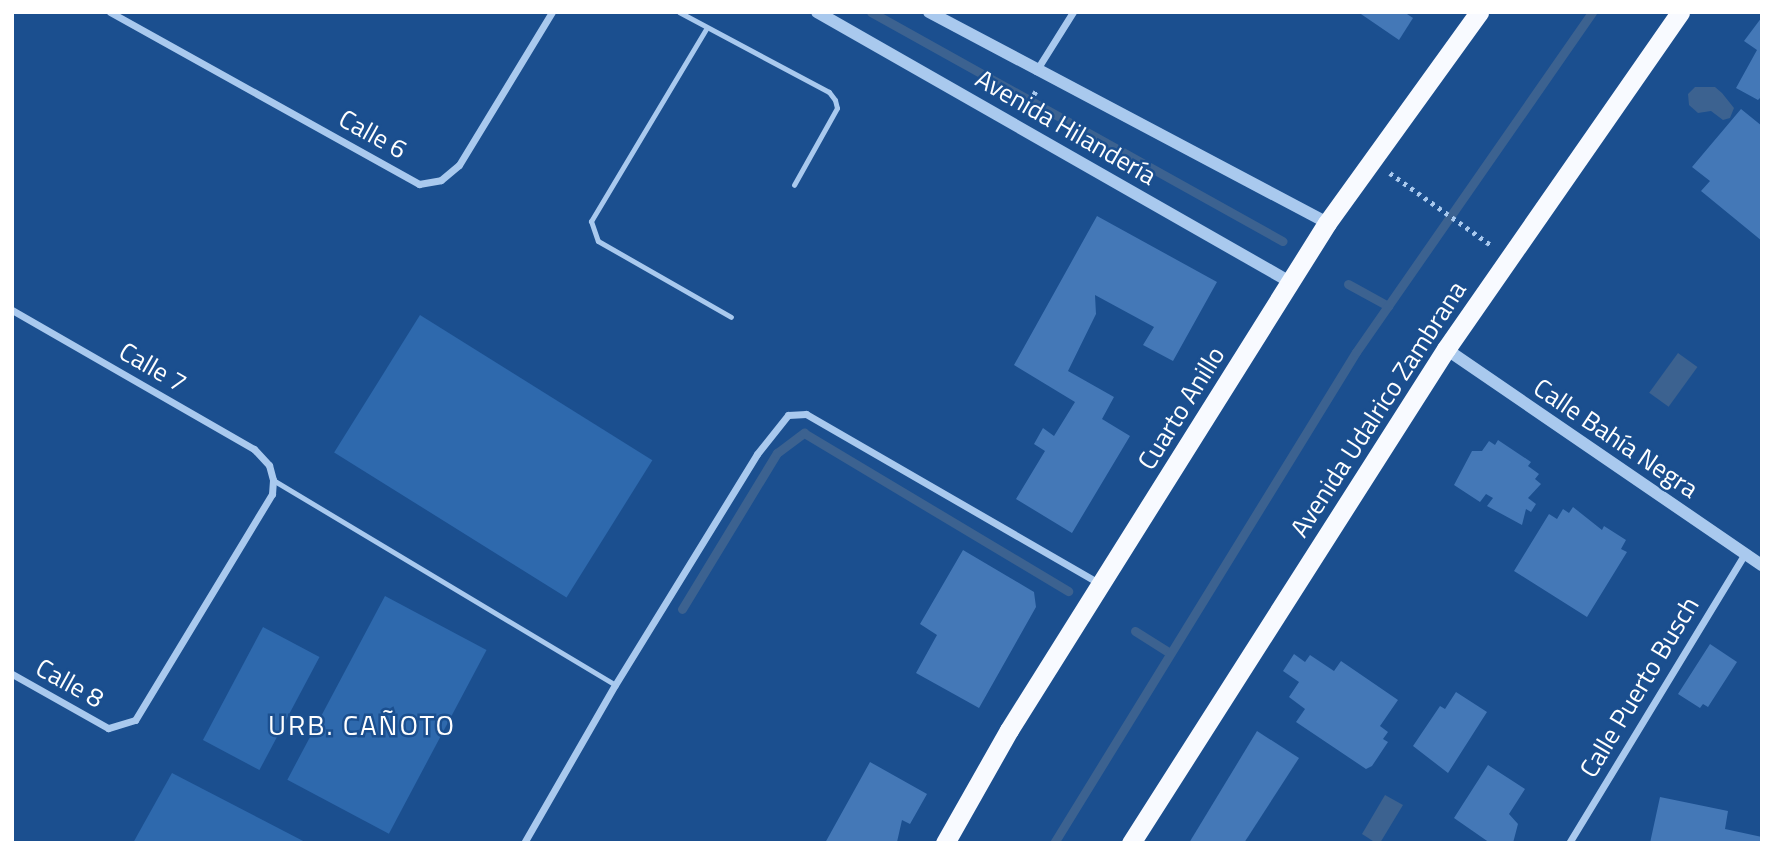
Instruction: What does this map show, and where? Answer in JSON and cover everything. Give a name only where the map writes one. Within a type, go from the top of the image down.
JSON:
[{"type":"highway","name":"Cuarto Anillo","points":[[945,843],[1101,584],[1292,283],[1327,223],[1479,12]]},
{"type":"highway","name":"Avenida Udalrico Zambrana","points":[[1131,843],[1446,349],[1680,12]]},
{"type":"street","name":"Calle 6","points":[[110,12],[419,184],[440,180],[459,165],[552,12]]},
{"type":"street","name":"Avenida Hilandería","points":[[817,12],[1292,283]]},
{"type":"street","name":"Avenida Hilandería","points":[[929,12],[1035,71],[1327,223]]},
{"type":"street","points":[[1035,71],[1073,12]]},
{"type":"street","name":"Calle 7","points":[[12,310],[254,449],[269,465],[273,480]]},
{"type":"street","name":"Calle Bahía Negra","points":[[1446,349],[1762,565]]},
{"type":"street","points":[[524,843],[615,685],[757,454],[788,415],[806,414],[1101,584]]},
{"type":"street","name":"Calle 8","points":[[12,674],[108,728],[135,720],[272,494],[273,480]]},
{"type":"street","name":"Calle Puerto Busch","points":[[1569,843],[1745,554]]},
{"type":"lane","points":[[679,12],[706,29],[829,92],[835,100],[837,108],[794,185]]},
{"type":"lane","points":[[706,29],[591,221],[598,241],[731,317]]},
{"type":"lane","points":[[273,480],[615,685]]},
{"type":"path","points":[[1025,109],[1034,94]]},
{"type":"path","points":[[1413,189],[1469,229]]},
{"type":"shaded area","points":[[1695,87],[1715,87],[1722,93],[1734,108],[1730,118],[1723,120],[1711,111],[1698,113],[1689,105],[1688,94]]},
{"type":"shaded area","points":[[420,315],[652,460],[567,598],[334,452]]},
{"type":"shaded area","points":[[1678,353],[1697,367],[1669,407],[1649,393]]},
{"type":"shaded area","points":[[385,596],[487,650],[389,834],[287,780]]},
{"type":"shaded area","points":[[263,627],[320,657],[259,770],[203,740]]},
{"type":"shaded area","points":[[172,773],[307,843],[133,843]]},
{"type":"shaded area","points":[[1385,795],[1403,805],[1380,843],[1376,843],[1362,834]]},
{"type":"building","points":[[1358,12],[1404,12],[1413,18],[1399,40]]},
{"type":"building","points":[[1762,17],[1762,96],[1758,100],[1736,88],[1757,50],[1744,41]]},
{"type":"building","points":[[1741,109],[1762,126],[1762,241],[1701,191],[1710,181],[1692,167]]},
{"type":"building","points":[[1097,216],[1217,282],[1173,361],[1143,345],[1154,327],[1095,295],[1096,314],[1068,371],[1114,397],[1102,419],[1130,436],[1072,533],[1016,499],[1045,451],[1034,444],[1043,428],[1054,436],[1075,402],[1014,365]]},
{"type":"building","points":[[1498,440],[1531,462],[1528,466],[1539,474],[1535,479],[1541,484],[1528,498],[1536,504],[1531,512],[1526,509],[1522,525],[1487,506],[1493,498],[1486,494],[1480,502],[1454,485],[1472,451],[1482,451],[1489,441],[1495,445]]},
{"type":"building","points":[[1573,507],[1602,530],[1604,526],[1626,540],[1621,549],[1627,552],[1587,617],[1514,571],[1549,514],[1557,519],[1563,509],[1569,513]]},
{"type":"building","points":[[963,550],[1034,592],[1036,607],[979,708],[916,673],[937,635],[920,624]]},
{"type":"building","points":[[1710,644],[1737,662],[1708,707],[1703,704],[1700,708],[1678,694]]},
{"type":"building","points":[[1294,654],[1305,662],[1310,655],[1334,671],[1341,661],[1398,700],[1380,726],[1388,732],[1383,739],[1388,742],[1372,766],[1366,769],[1296,722],[1305,709],[1289,697],[1299,682],[1283,671]]},
{"type":"building","points":[[1456,692],[1487,712],[1448,773],[1413,746],[1440,706],[1445,709]]},
{"type":"building","points":[[1257,731],[1299,758],[1244,843],[1189,843]]},
{"type":"building","points":[[870,762],[927,794],[910,824],[902,820],[897,842],[825,843]]},
{"type":"building","points":[[1488,765],[1525,789],[1509,814],[1518,824],[1513,843],[1490,843],[1454,818]]},
{"type":"building","points":[[1660,797],[1728,811],[1725,829],[1762,837],[1762,843],[1650,843]]},
{"type":"waterway","points":[[871,12],[1283,241]]},
{"type":"waterway","points":[[1054,843],[1356,352],[1592,12]]},
{"type":"waterway","points":[[1348,284],[1388,306]]},
{"type":"waterway","points":[[682,609],[777,453],[804,433],[1068,591]]},
{"type":"waterway","points":[[1135,631],[1170,653]]},
{"type":"district","name":"URB. CAÑOTO","points":[[362,725]]}]
